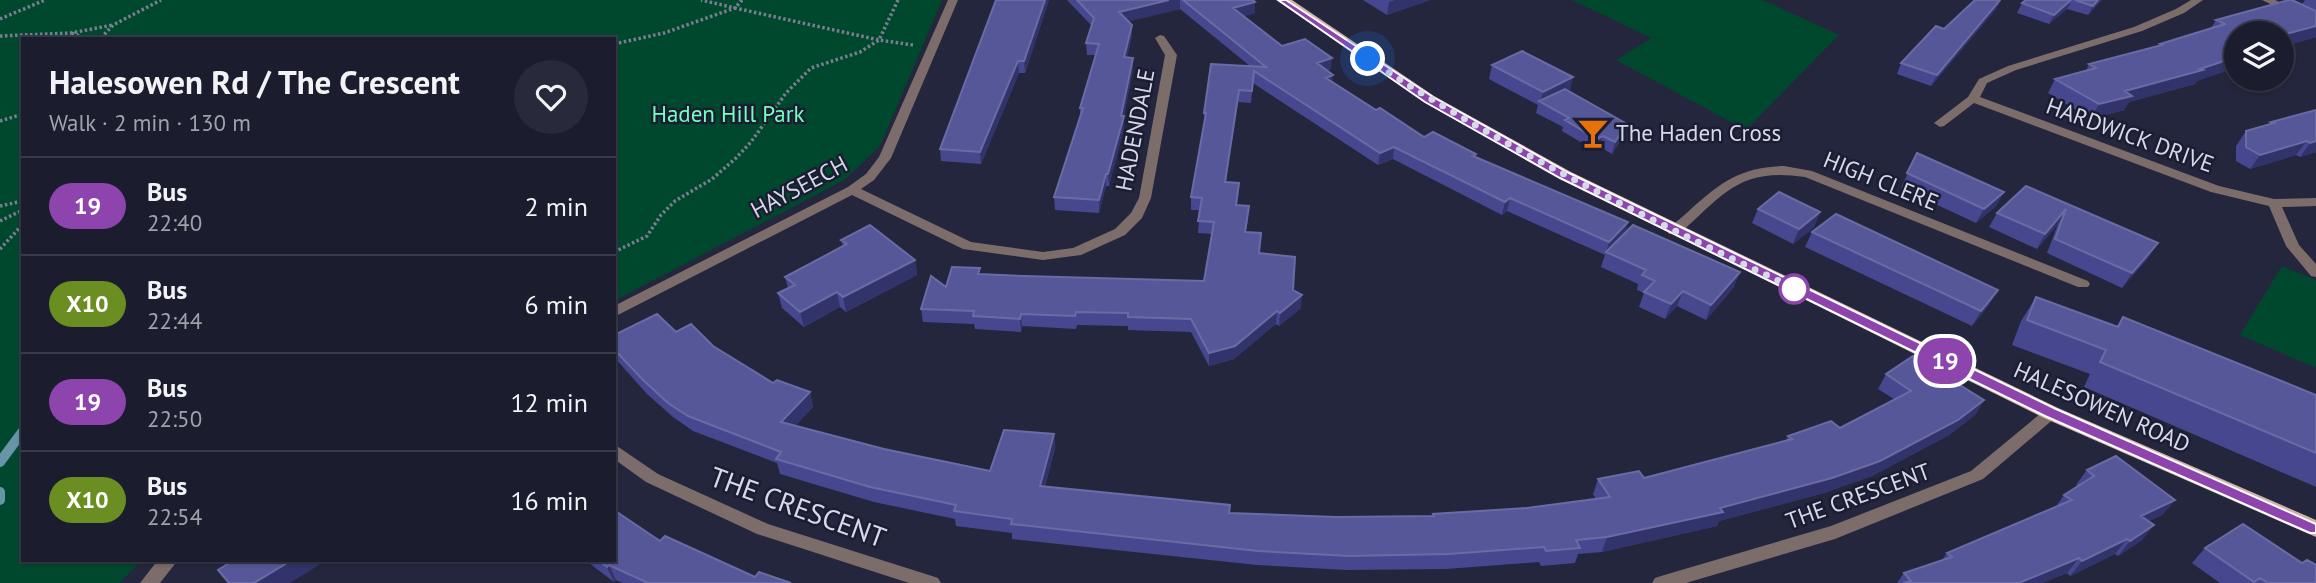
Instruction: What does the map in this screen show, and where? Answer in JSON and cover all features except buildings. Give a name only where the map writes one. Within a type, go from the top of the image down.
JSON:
[{"type":"main road","name":"HALESOWEN ROAD","points":[[1283,0],[1429,99],[1565,176],[2050,412],[2316,528]]},
{"type":"street","name":"HAYSEECH","points":[[616,311],[852,190],[870,177],[885,158],[953,0]]},
{"type":"street","points":[[1940,123],[1973,99],[1983,81],[2012,68],[2138,29],[2180,11],[2197,0]]},
{"type":"street","points":[[2267,0],[2316,23]]},
{"type":"street","name":"HADENDALE","points":[[852,190],[968,246],[1043,256],[1076,252],[1096,244],[1120,232],[1136,215],[1145,198],[1171,55],[1160,38]]},
{"type":"street","name":"HARDWICK DRIVE","points":[[1973,99],[2215,189],[2274,202],[2316,202]]},
{"type":"street","name":"HIGH CLERE","points":[[1674,231],[1735,180],[1751,171],[1786,169],[1808,174],[2083,284]]},
{"type":"street","points":[[2274,202],[2293,246],[2316,273]]},
{"type":"street","name":"THE CRESCENT","points":[[1661,583],[1835,532],[1977,475],[2050,412]]},
{"type":"street","name":"THE CRESCENT","points":[[616,451],[652,478],[763,529],[932,583]]},
{"type":"street","points":[[149,583],[167,562]]},
{"type":"path","points":[[0,19],[45,0]]},
{"type":"path","points":[[0,36],[71,33],[114,24],[161,0]]},
{"type":"path","points":[[701,0],[879,40],[934,47]]},
{"type":"path","points":[[616,44],[664,33],[735,8],[742,0]]},
{"type":"path","points":[[616,251],[647,236],[661,215],[675,201],[712,179],[735,159],[786,93],[811,68],[860,52],[879,40],[898,0]]},
{"type":"path","points":[[102,37],[114,24]]},
{"type":"path","points":[[71,33],[81,37]]},
{"type":"path","points":[[0,121],[21,115]]},
{"type":"path","points":[[0,206],[21,201]]},
{"type":"path","points":[[0,221],[21,210]]},
{"type":"path","points":[[0,249],[21,226]]},
{"type":"green space","name":"Haden Hill Park","points":[[0,0],[942,0],[880,146],[844,180],[616,300],[616,37],[21,37],[21,562],[140,562],[119,583],[0,583]]},
{"type":"green space","points":[[1572,0],[1763,0],[1839,35],[1746,130],[1616,60],[1652,38]]},
{"type":"green space","points":[[2282,266],[2316,280],[2316,368],[2240,335]]},
{"type":"waterway","points":[[0,462],[21,434]]},
{"type":"waterway","points":[[0,492],[0,500]]},
{"type":"bus line","name":"19","points":[[1283,0],[1429,99],[1565,176],[2050,412],[2316,528]]},
{"type":"place","name":"The Haden Cross","points":[[1593,133]]},
{"type":"route","points":[[1368,59],[1429,99],[1565,176],[1800,291],[1794,289]]}]
